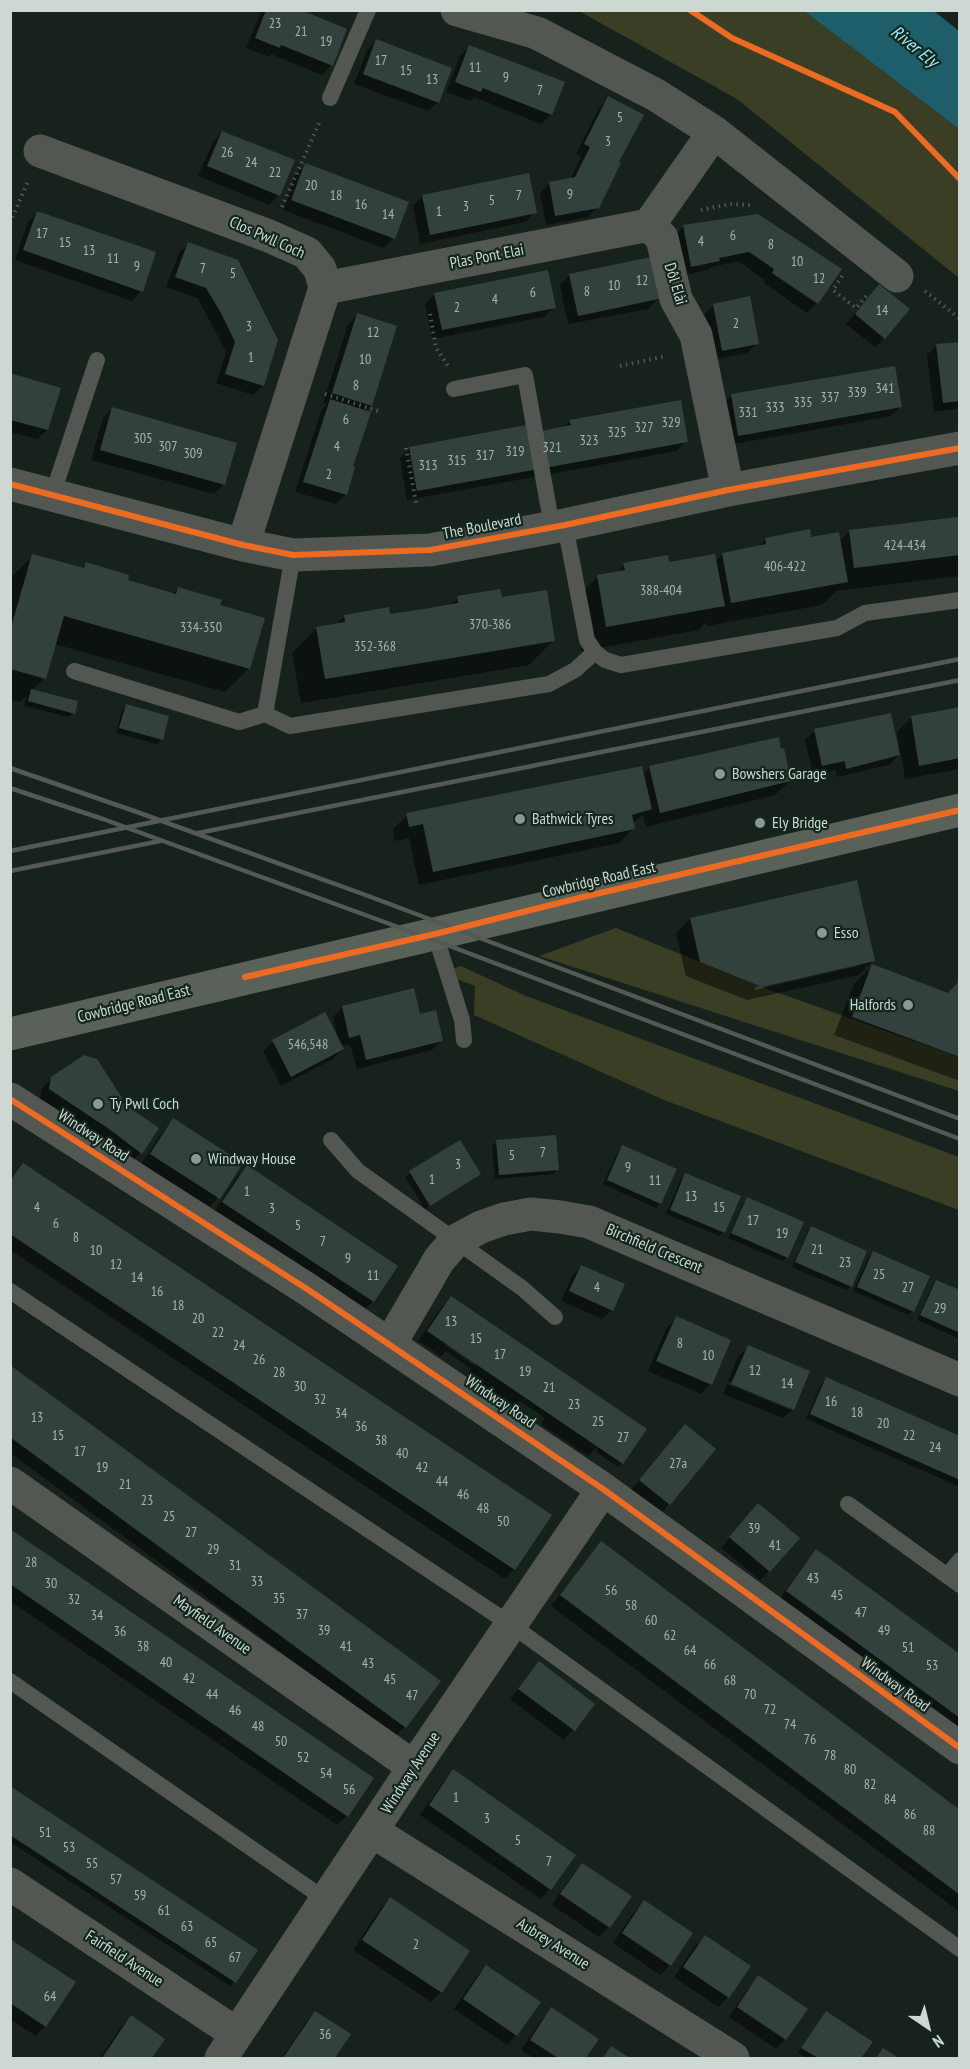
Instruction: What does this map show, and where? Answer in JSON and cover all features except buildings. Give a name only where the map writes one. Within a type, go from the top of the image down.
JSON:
[{"type":"main road","name":"Cowbridge Road East","points":[[10,1034],[960,810]]},
{"type":"street","points":[[457,10],[537,33],[656,95],[714,132],[897,276]]},
{"type":"street","points":[[649,225],[714,132]]},
{"type":"street","name":"Clos Pwll Coch","points":[[40,151],[269,236],[307,253],[320,269],[325,288]]},
{"type":"street","name":"Plas Pont Elai","points":[[325,288],[649,225]]},
{"type":"street","name":"Dôl Elài","points":[[649,225],[662,238],[676,299],[696,335],[728,490]]},
{"type":"street","points":[[243,545],[325,288]]},
{"type":"street","name":"The Boulevard","points":[[10,484],[243,545],[293,555],[430,550],[559,526],[728,490],[960,448]]},
{"type":"street","name":"Windway Road","points":[[10,1099],[390,1344],[603,1489],[960,1748]]},
{"type":"street","name":"Birchfield Crescent","points":[[390,1344],[439,1260],[455,1241],[481,1227],[504,1219],[531,1214],[589,1222],[960,1380]]},
{"type":"street","name":"Mayfield Avenue","points":[[10,1483],[414,1767]]},
{"type":"street","name":"Windway Avenue","points":[[229,2046],[510,1624],[603,1489]]},
{"type":"street","name":"Aubrey Avenue","points":[[372,1831],[733,2058]]},
{"type":"street","name":"Fairfield Avenue","points":[[10,1884],[229,2046]]},
{"type":"lane","points":[[330,98],[368,10]]},
{"type":"lane","points":[[52,496],[97,360]]},
{"type":"lane","points":[[454,389],[525,375],[587,640],[595,652],[605,660],[621,665],[837,628],[865,613],[960,600]]},
{"type":"lane","points":[[265,714],[293,555]]},
{"type":"lane","points":[[74,672],[239,722],[265,714],[290,726],[549,684],[575,670],[595,652]]},
{"type":"lane","points":[[435,934],[462,1020],[464,1040]]},
{"type":"lane","points":[[331,1140],[358,1171],[522,1288],[555,1317]]},
{"type":"lane","points":[[10,1291],[510,1624],[960,1948]]},
{"type":"lane","points":[[848,1504],[953,1581],[960,1560]]},
{"type":"lane","points":[[10,1681],[326,1900]]},
{"type":"path","points":[[269,236],[330,98]]},
{"type":"path","points":[[10,223],[40,151]]},
{"type":"path","points":[[700,210],[730,204],[752,205]]},
{"type":"path","points":[[845,270],[833,290],[856,308],[879,280],[888,287],[897,276],[911,280],[960,318]]},
{"type":"path","points":[[430,314],[436,348],[450,369],[454,389]]},
{"type":"path","points":[[620,366],[675,354]]},
{"type":"path","points":[[321,393],[381,412]]},
{"type":"path","points":[[406,448],[416,502]]},
{"type":"green space","points":[[579,11],[804,11],[959,129],[959,278],[737,99]]},
{"type":"green space","points":[[616,928],[762,987],[959,1057],[959,1091],[539,956]]},
{"type":"green space","points":[[461,966],[526,996],[959,1157],[959,1210],[664,1100],[474,1015],[475,986],[440,973]]},
{"type":"water","name":"River Ely","points":[[804,11],[934,11],[959,31],[959,129]]},
{"type":"railway","points":[[10,851],[960,659]]},
{"type":"railway","points":[[198,833],[960,680]]},
{"type":"railway","points":[[10,768],[371,897],[960,1119]]},
{"type":"railway","points":[[10,788],[103,819],[439,942],[960,1139]]},
{"type":"railway","points":[[10,871],[160,841]]},
{"type":"cycle path","points":[[690,10],[732,38],[895,112],[960,179]]},
{"type":"cycle path","points":[[10,484],[243,545],[293,555],[430,550],[565,525],[728,490],[960,448]]},
{"type":"cycle path","points":[[245,977],[960,810]]},
{"type":"cycle path","points":[[10,1099],[307,1289],[603,1489],[960,1748]]},
{"type":"place","name":"Bowshers Garage","points":[[720,774]]},
{"type":"place","name":"Bathwick Tyres","points":[[520,819]]},
{"type":"place","name":"Ely Bridge","points":[[760,823]]},
{"type":"place","name":"Esso","points":[[822,933]]},
{"type":"place","name":"Halfords","points":[[908,1005]]},
{"type":"place","name":"Ty Pwll Coch","points":[[98,1104]]},
{"type":"place","name":"Windway House","points":[[196,1159]]}]
